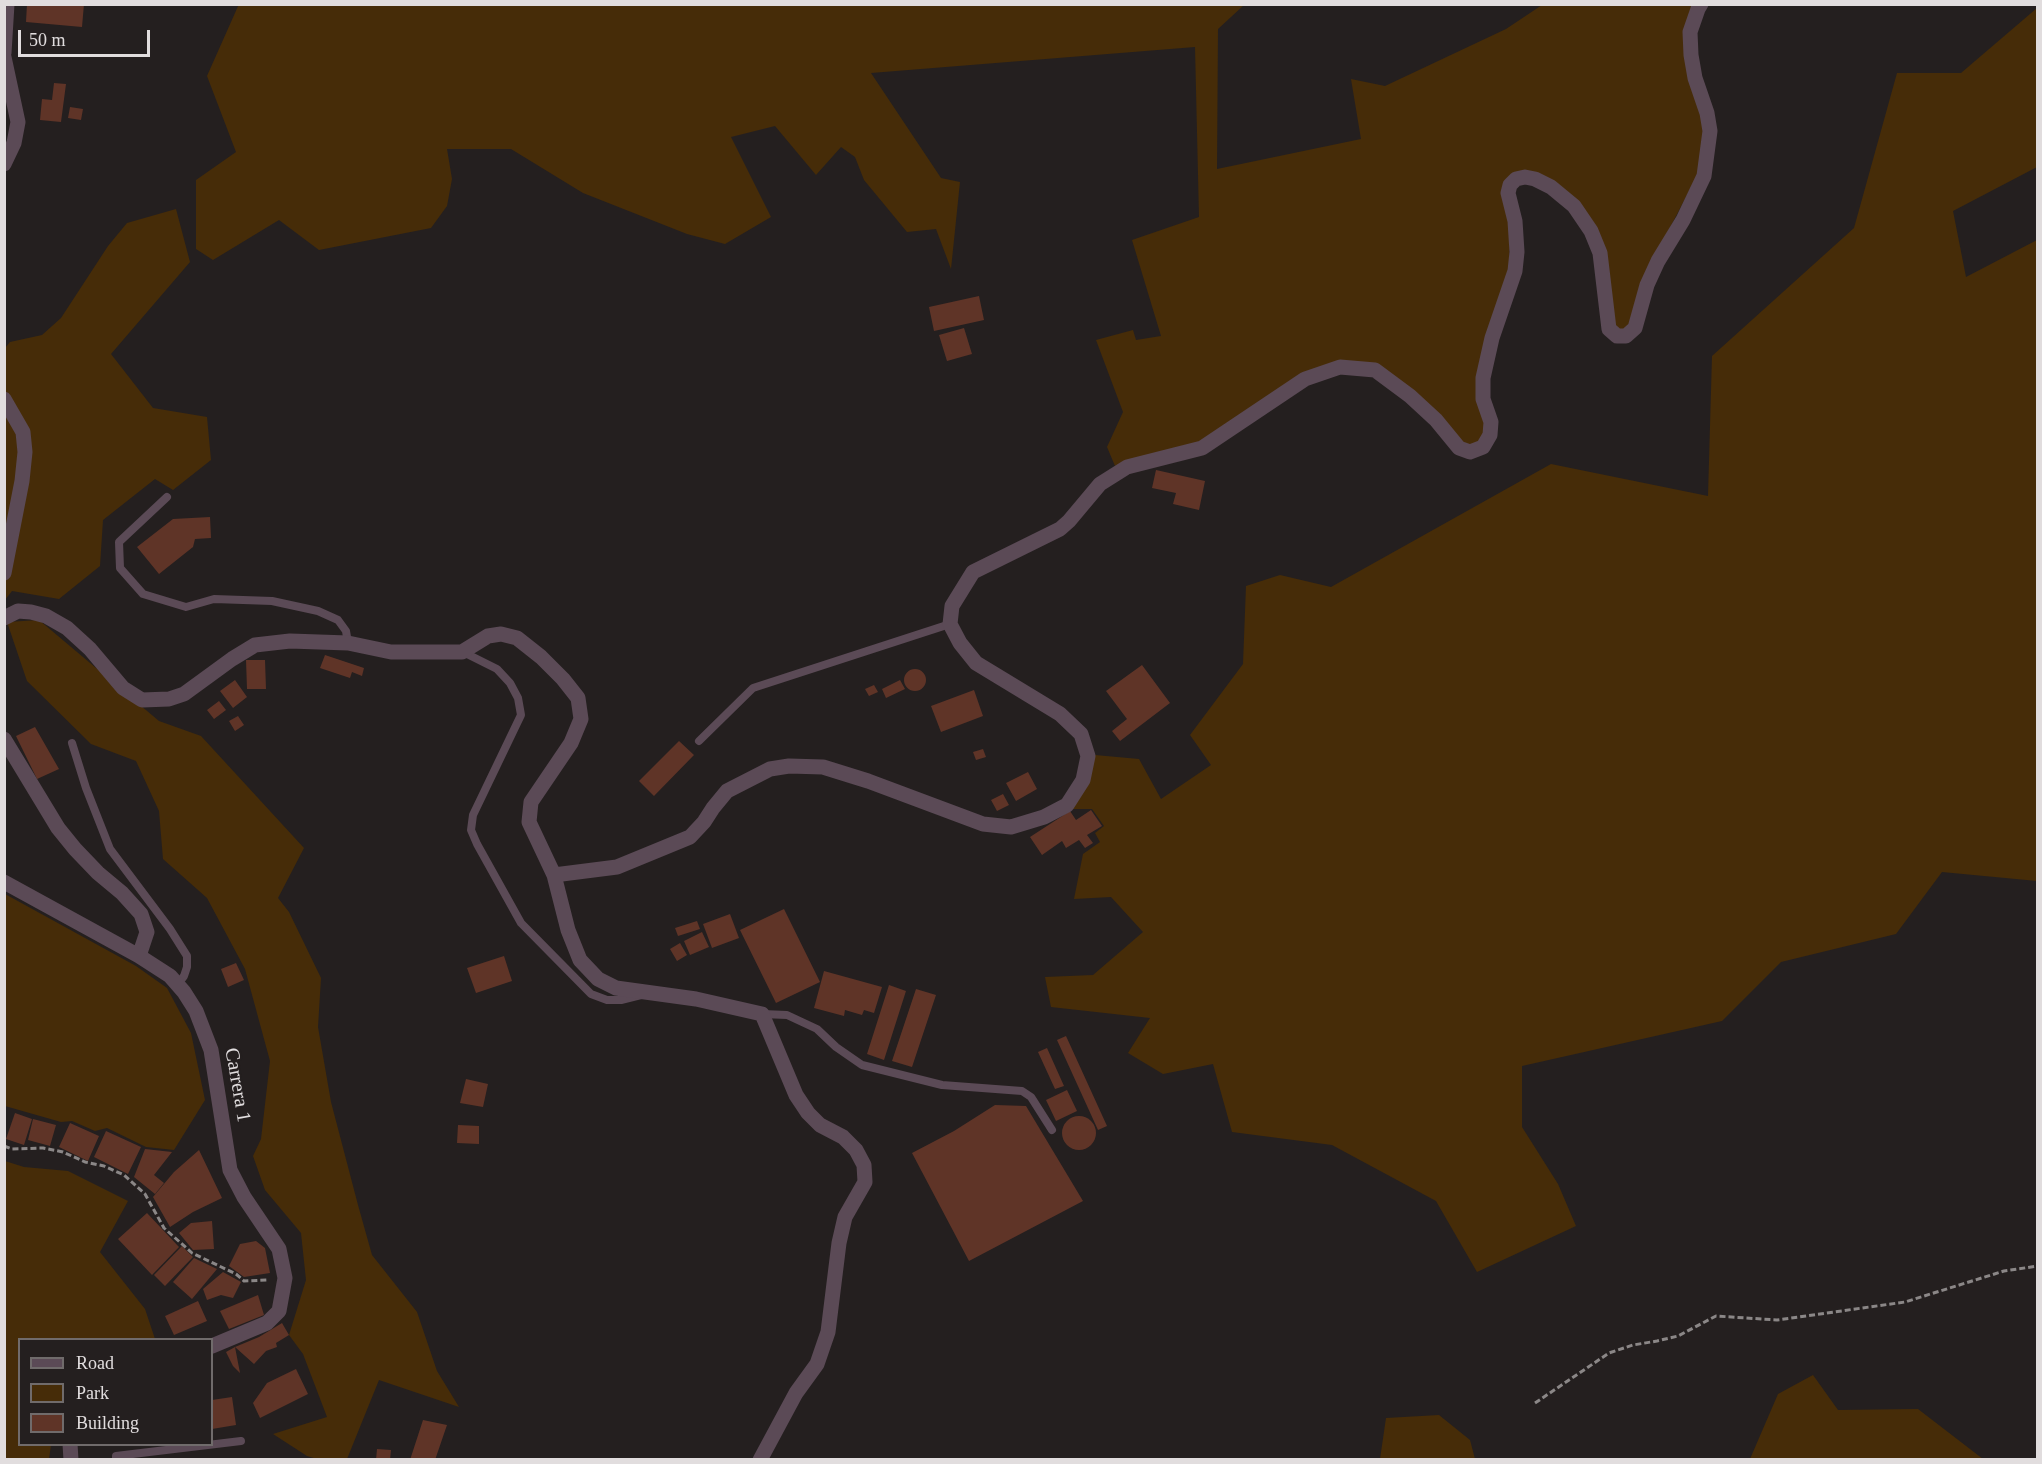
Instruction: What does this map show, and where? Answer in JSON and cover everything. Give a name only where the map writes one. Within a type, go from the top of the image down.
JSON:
[{"type":"street","points":[[4,164],[14,143],[18,122],[4,55],[7,4]]},
{"type":"street","points":[[554,875],[617,867],[690,837],[727,791],[770,769],[789,766],[823,767],[868,781],[983,824],[1011,827],[1044,817],[1067,805],[1083,780],[1088,756],[1081,734],[1060,714],[976,663],[960,644],[950,624],[952,606],[973,572],[1060,529],[1100,484],[1127,467],[1202,448],[1305,378],[1340,367],[1375,370],[1410,396],[1436,420],[1460,448],[1470,452],[1483,447],[1490,435],[1491,422],[1483,399],[1483,378],[1492,338],[1515,271],[1517,252],[1515,221],[1508,194],[1510,185],[1516,179],[1525,177],[1535,179],[1551,187],[1574,206],[1592,231],[1600,253],[1609,329],[1617,336],[1626,336],[1635,328],[1647,285],[1704,176],[1710,131],[1707,113],[1695,78],[1690,32],[1701,4]]},
{"type":"street","points":[[4,399],[23,432],[25,453],[22,481],[4,573]]},
{"type":"street","points":[[11,615],[32,612],[46,616],[67,628],[90,650],[123,688],[142,700],[169,699],[184,694],[255,645],[290,641],[348,643],[391,652],[462,652],[488,636],[501,634],[517,638],[563,679],[578,698],[581,718],[571,743],[531,802],[529,822],[554,875],[568,930],[580,960],[598,979],[616,988],[696,999],[762,1014],[796,1095],[808,1113],[820,1125],[843,1137],[856,1150],[864,1165],[866,1182],[845,1217],[839,1243],[828,1332],[817,1364],[796,1393],[760,1460]]},
{"type":"street","points":[[4,739],[58,828],[83,857],[141,914],[147,932],[140,956]]},
{"type":"street","name":"Carrera 1","points":[[4,882],[140,956],[170,976],[196,1011],[212,1050],[230,1170],[244,1197],[279,1249],[285,1278],[279,1311],[267,1323],[213,1346]]},
{"type":"lane","points":[[167,497],[119,542],[120,567],[143,594],[186,607],[214,599],[272,601],[318,611],[338,620],[346,631],[348,643]]},
{"type":"lane","points":[[699,741],[753,688],[950,624]]},
{"type":"lane","points":[[462,652],[497,669],[518,698],[521,715],[473,815],[471,830],[477,844],[521,923],[591,994],[607,1000],[621,1000],[648,994]]},
{"type":"lane","points":[[72,743],[86,789],[110,849],[170,929],[187,956],[184,976],[178,984]]},
{"type":"lane","points":[[762,1014],[787,1015],[817,1029],[836,1047],[862,1065],[942,1085],[1022,1091],[1031,1097],[1052,1130]]},
{"type":"lane","points":[[213,1444],[241,1441]]},
{"type":"lane","points":[[116,1460],[116,1456],[199,1446]]},
{"type":"path","points":[[4,1146],[12,1149],[43,1148],[63,1152],[124,1175],[145,1194],[164,1228],[192,1253],[236,1274],[244,1281],[285,1278]]},
{"type":"path","points":[[1535,1403],[1610,1353],[1633,1345],[1678,1336],[1716,1316],[1777,1320],[1905,1302],[2004,1271],[2037,1266]]},
{"type":"green space","points":[[239,4],[1244,5],[1218,29],[1217,169],[1361,139],[1351,79],[1385,86],[1506,29],[1542,5],[1693,5],[1704,132],[1698,174],[1642,281],[1629,325],[1624,329],[1619,329],[1615,325],[1578,201],[1512,173],[1509,271],[1486,336],[1485,423],[1483,434],[1478,442],[1470,445],[1463,442],[1377,364],[1340,360],[1199,442],[1115,466],[1107,447],[1123,412],[1096,340],[1133,330],[1136,340],[1161,336],[1132,240],[1199,217],[1195,47],[871,73],[941,178],[960,182],[951,269],[936,229],[907,232],[864,180],[855,157],[841,147],[816,175],[775,126],[731,137],[771,217],[725,244],[687,234],[583,193],[511,149],[447,149],[452,179],[447,206],[431,228],[319,250],[279,220],[213,260],[196,249],[196,180],[236,152],[207,76]]},
{"type":"green space","points":[[2037,8],[2037,167],[1953,211],[1966,277],[2037,240],[2037,881],[1942,872],[1896,934],[1781,962],[1722,1021],[1522,1066],[1522,1127],[1558,1184],[1576,1226],[1477,1272],[1436,1201],[1332,1145],[1232,1132],[1213,1064],[1163,1074],[1128,1053],[1150,1018],[1051,1007],[1045,977],[1093,975],[1143,932],[1111,897],[1074,899],[1083,854],[1100,842],[1095,833],[1104,826],[1092,809],[1072,809],[1095,755],[1139,759],[1161,799],[1211,765],[1190,735],[1243,664],[1246,586],[1280,575],[1331,587],[1551,464],[1708,496],[1712,356],[1854,228],[1897,73],[1961,73]]},
{"type":"green space","points":[[176,209],[190,262],[111,354],[153,408],[207,417],[211,460],[173,490],[155,479],[103,520],[100,566],[59,599],[12,591],[5,600],[5,348],[10,342],[42,335],[61,318],[108,246],[127,223]]},
{"type":"green space","points":[[39,620],[159,721],[201,736],[304,848],[278,898],[289,912],[321,978],[318,1027],[331,1102],[358,1205],[372,1255],[417,1312],[437,1371],[459,1407],[379,1380],[347,1459],[317,1459],[307,1456],[273,1434],[327,1417],[303,1354],[289,1335],[306,1280],[301,1233],[265,1190],[253,1156],[261,1139],[270,1061],[245,969],[207,898],[163,859],[159,811],[136,761],[91,744],[27,681],[7,622]]},
{"type":"green space","points":[[5,894],[136,966],[167,988],[191,1033],[205,1100],[174,1150],[146,1147],[107,1128],[95,1131],[72,1121],[61,1122],[5,1106]]},
{"type":"green space","points":[[5,1161],[24,1167],[68,1171],[128,1201],[100,1252],[145,1309],[155,1338],[18,1338],[18,1446],[51,1446],[49,1459],[5,1459]]},
{"type":"green space","points":[[1813,1375],[1838,1410],[1918,1409],[1983,1459],[1750,1459],[1778,1394]]},
{"type":"green space","points":[[1439,1415],[1470,1440],[1475,1459],[1380,1459],[1386,1418]]},
{"type":"building","points":[[27,4],[84,4],[82,27],[26,22]]},
{"type":"building","points":[[54,83],[66,84],[61,122],[40,120],[42,99],[52,100]]},
{"type":"building","points":[[70,107],[83,109],[81,120],[68,118]]},
{"type":"building","points":[[979,296],[984,320],[934,331],[929,307]]},
{"type":"building","points":[[964,328],[972,354],[947,361],[939,335]]},
{"type":"building","points":[[1156,470],[1205,481],[1199,510],[1173,504],[1176,493],[1152,488]]},
{"type":"building","points":[[210,517],[211,538],[195,539],[193,547],[159,574],[137,547],[173,519]]},
{"type":"building","points":[[325,655],[364,668],[362,676],[352,672],[350,678],[320,668]]},
{"type":"building","points":[[246,660],[265,660],[266,689],[247,689]]},
{"type":"building","points":[[1142,665],[1170,703],[1120,741],[1112,731],[1127,719],[1106,691]]},
{"type":"building","points":[[915,669],[923,672],[926,680],[923,688],[915,691],[907,688],[904,680],[907,672]]},
{"type":"building","points":[[235,680],[247,697],[233,708],[220,691]]},
{"type":"building","points":[[900,680],[905,689],[886,698],[882,689]]},
{"type":"building","points":[[874,685],[878,692],[869,696],[865,689]]},
{"type":"building","points":[[974,690],[983,716],[941,732],[931,706]]},
{"type":"building","points":[[219,701],[226,710],[214,719],[207,710]]},
{"type":"building","points":[[238,716],[244,725],[235,731],[229,721]]},
{"type":"building","points":[[35,727],[59,769],[37,779],[16,736]]},
{"type":"building","points":[[679,741],[694,755],[654,796],[639,781]]},
{"type":"building","points":[[983,749],[986,757],[976,760],[973,752]]},
{"type":"building","points":[[1028,772],[1037,789],[1016,801],[1006,783]]},
{"type":"building","points":[[1003,794],[1009,805],[997,811],[991,800]]},
{"type":"building","points":[[1091,810],[1102,826],[1087,835],[1093,843],[1085,848],[1079,840],[1066,848],[1062,841],[1042,855],[1030,837],[1070,811],[1076,820]]},
{"type":"building","points":[[784,909],[820,982],[776,1003],[740,930]]},
{"type":"building","points":[[730,914],[739,938],[712,948],[703,924]]},
{"type":"building","points":[[697,921],[700,929],[678,936],[675,928]]},
{"type":"building","points":[[702,932],[709,947],[690,955],[684,941]]},
{"type":"building","points":[[680,943],[687,955],[677,961],[670,949]]},
{"type":"building","points":[[504,956],[512,981],[476,993],[467,968]]},
{"type":"building","points":[[236,963],[244,980],[228,987],[221,969]]},
{"type":"building","points":[[824,971],[882,987],[874,1013],[864,1010],[862,1015],[845,1010],[844,1016],[814,1008]]},
{"type":"building","points":[[889,985],[906,991],[884,1060],[867,1054]]},
{"type":"building","points":[[916,989],[936,995],[912,1067],[892,1061]]},
{"type":"building","points":[[1066,1036],[1107,1126],[1098,1130],[1057,1040]]},
{"type":"building","points":[[1047,1048],[1064,1086],[1055,1089],[1038,1052]]},
{"type":"building","points":[[466,1079],[488,1084],[483,1107],[460,1103]]},
{"type":"building","points":[[1067,1090],[1077,1111],[1056,1121],[1046,1100]]},
{"type":"building","points":[[995,1105],[1026,1106],[1083,1201],[969,1261],[912,1153],[954,1131]]},
{"type":"building","points":[[15,1113],[32,1119],[24,1145],[6,1139]]},
{"type":"building","points":[[1079,1116],[1091,1121],[1096,1133],[1091,1145],[1079,1150],[1067,1145],[1062,1133],[1067,1121]]},
{"type":"building","points":[[33,1119],[56,1125],[50,1146],[28,1140]]},
{"type":"building","points":[[70,1123],[99,1136],[88,1161],[59,1147]]},
{"type":"building","points":[[458,1125],[479,1126],[479,1144],[457,1143]]},
{"type":"building","points":[[106,1131],[141,1147],[128,1174],[94,1157]]},
{"type":"building","points":[[145,1149],[172,1152],[154,1175],[164,1183],[155,1194],[134,1177]]},
{"type":"building","points":[[199,1150],[222,1198],[193,1212],[170,1227],[153,1197],[174,1172]]},
{"type":"building","points":[[147,1213],[179,1247],[152,1275],[118,1239]]},
{"type":"building","points":[[212,1221],[214,1249],[193,1250],[179,1233],[191,1223]]},
{"type":"building","points":[[256,1241],[265,1248],[270,1273],[244,1277],[229,1266],[240,1244]]},
{"type":"building","points":[[182,1246],[193,1257],[165,1286],[154,1275]]},
{"type":"building","points":[[194,1258],[217,1269],[192,1299],[173,1282]]},
{"type":"building","points":[[223,1272],[241,1282],[233,1298],[221,1295],[207,1300],[203,1289]]},
{"type":"building","points":[[258,1295],[264,1315],[229,1329],[220,1311]]},
{"type":"building","points":[[198,1301],[207,1321],[174,1335],[165,1316]]},
{"type":"building","points":[[282,1323],[289,1335],[276,1343],[277,1347],[266,1351],[254,1364],[235,1347],[259,1337]]},
{"type":"building","points":[[235,1347],[240,1373],[233,1366],[226,1352]]},
{"type":"building","points":[[296,1369],[308,1394],[260,1418],[253,1403],[267,1383]]},
{"type":"building","points":[[232,1397],[236,1425],[213,1429],[213,1400]]},
{"type":"building","points":[[423,1420],[447,1425],[435,1460],[410,1460]]},
{"type":"building","points":[[377,1449],[391,1450],[390,1460],[376,1460]]}]
